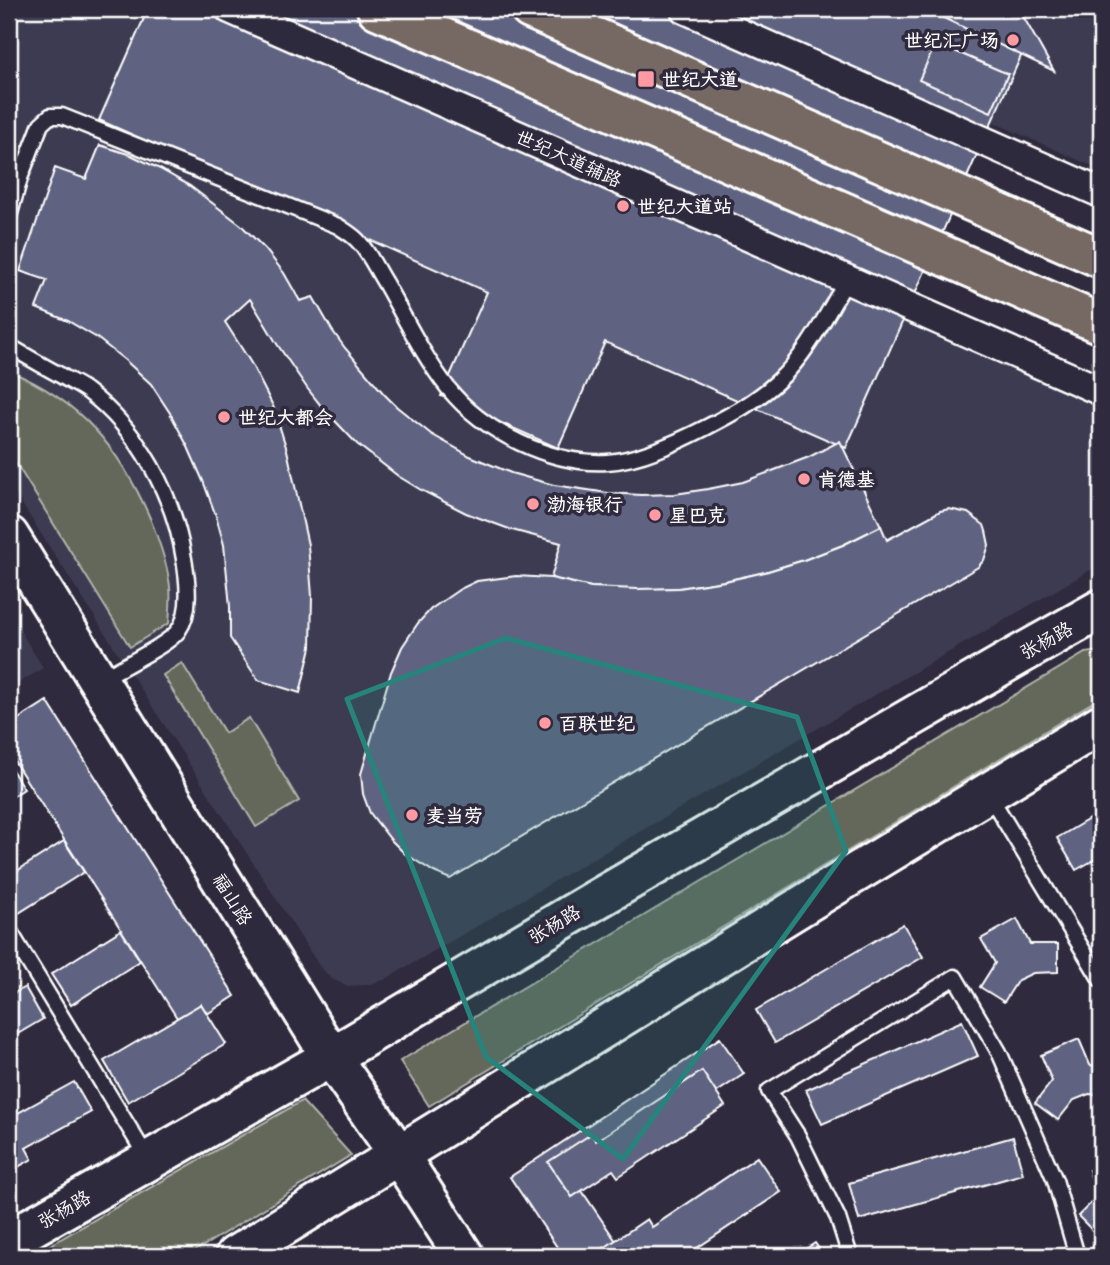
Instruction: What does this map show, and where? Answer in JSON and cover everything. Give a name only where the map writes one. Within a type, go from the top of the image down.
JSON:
[{"type":"main road","points":[[377,9],[1101,324]]},
{"type":"main road","points":[[530,9],[1101,258]]},
{"type":"main road","name":"福山路","points":[[9,536],[331,1057],[464,1256]]},
{"type":"main road","name":"张杨路","points":[[9,1240],[331,1057],[592,902],[1101,610]]},
{"type":"main road","points":[[235,1256],[1101,724]]},
{"type":"street","name":"世纪大道辅路","points":[[230,9],[1101,391]]},
{"type":"street","points":[[685,9],[1101,193]]},
{"type":"lane","points":[[9,217],[15,181],[41,124],[50,116],[62,116],[338,226],[357,239],[433,367],[450,390],[471,411],[523,445],[579,461],[608,462],[635,457],[687,437],[738,411],[777,382],[793,366],[847,280]]},
{"type":"lane","points":[[9,346],[87,391],[109,411],[149,461],[175,519],[187,580],[183,624],[166,642],[97,682]]},
{"type":"lane","points":[[988,793],[1101,980]]},
{"type":"lane","points":[[9,930],[149,1160]]},
{"type":"lane","points":[[850,1256],[838,1218],[799,1136],[769,1091],[955,977],[999,1052],[1055,1180],[1077,1256]]},
{"type":"highlighted area","points":[[506,638],[797,717],[846,851],[623,1159],[486,1057],[347,699]]},
{"type":"shaded area","points":[[9,9],[197,9],[1101,402],[1101,564],[384,980],[347,986],[332,979],[320,967],[9,484]]},
{"type":"shaded area","points":[[738,9],[1101,9],[1101,170]]},
{"type":"shaded area","points":[[9,612],[43,668],[9,689]]},
{"type":"green space","points":[[9,371],[57,396],[95,430],[125,470],[150,518],[168,572],[171,596],[169,623],[130,647],[9,452]]},
{"type":"green space","points":[[1101,651],[1101,697],[429,1106],[400,1061],[1085,653]]},
{"type":"green space","points":[[182,663],[225,733],[249,718],[299,801],[256,827],[163,675]]},
{"type":"green space","points":[[302,1101],[351,1155],[187,1256],[31,1256]]},
{"type":"building","name":"世纪大道站","points":[[148,9],[944,9],[1026,45],[846,448],[605,342],[558,448],[441,396],[487,292],[99,120]]},
{"type":"building","name":"世纪汇广场","points":[[925,9],[1019,9],[1054,71]]},
{"type":"building","points":[[936,43],[1008,74],[991,112],[919,80]]},
{"type":"building","name":"世纪大都会","points":[[100,145],[131,155],[190,186],[241,225],[284,273],[300,301],[313,297],[345,348],[384,394],[431,434],[470,456],[511,473],[554,485],[608,493],[675,494],[743,482],[809,457],[840,441],[881,526],[804,560],[725,581],[679,588],[633,590],[591,587],[551,578],[561,543],[512,530],[466,513],[398,476],[357,444],[307,388],[250,299],[225,322],[251,363],[273,406],[287,450],[308,545],[312,596],[311,647],[300,693],[258,680],[230,638],[224,545],[203,481],[170,413],[151,384],[97,338],[68,321],[36,308],[47,280],[20,271],[55,168],[86,179]]},
{"type":"building","name":"百联世纪","points":[[949,509],[968,513],[984,525],[989,545],[984,560],[978,567],[450,879],[404,853],[370,813],[363,794],[361,774],[391,672],[402,647],[418,623],[431,609],[460,589],[477,581],[516,576],[551,578],[591,587],[637,589],[679,588],[725,581],[804,560],[881,526],[887,540],[940,511]]},
{"type":"building","points":[[47,701],[235,996],[207,1014],[201,1004],[177,1018],[9,753],[9,725]]},
{"type":"building","points":[[9,765],[24,789],[9,799]]},
{"type":"building","points":[[1101,812],[1101,856],[1076,870],[1057,838]]},
{"type":"building","points":[[64,841],[84,872],[14,916],[9,908],[9,876]]},
{"type":"building","points":[[1017,919],[1030,944],[1058,944],[1058,972],[1033,973],[1018,980],[1004,1002],[980,987],[995,963],[981,939]]},
{"type":"building","points":[[903,924],[923,957],[775,1043],[756,1010]]},
{"type":"building","points":[[121,930],[140,961],[71,1005],[51,974]]},
{"type":"building","points":[[25,987],[43,1019],[9,1039],[9,996]]},
{"type":"building","points":[[201,1004],[226,1044],[128,1102],[104,1061]]},
{"type":"building","points":[[962,1021],[978,1056],[822,1124],[806,1090]]},
{"type":"building","points":[[720,1038],[744,1074],[578,1185],[626,1256],[563,1256],[510,1177]]},
{"type":"building","points":[[1079,1039],[1090,1065],[1101,1066],[1101,1095],[1089,1094],[1074,1100],[1058,1120],[1035,1103],[1052,1081],[1041,1055]]},
{"type":"building","points":[[702,1071],[725,1106],[618,1177],[613,1170],[572,1197],[548,1162],[591,1134],[596,1141]]},
{"type":"building","points":[[74,1082],[91,1112],[26,1148],[32,1159],[9,1172],[9,1130],[14,1127],[9,1118]]},
{"type":"building","points":[[1013,1137],[1023,1174],[859,1220],[849,1183]]},
{"type":"building","points":[[757,1157],[781,1192],[685,1256],[610,1256],[604,1248],[647,1219],[652,1227]]},
{"type":"building","points":[[1101,1166],[1101,1233],[1098,1236],[1078,1216],[1097,1197],[1089,1170]]},
{"type":"building","points":[[815,1243],[824,1256],[795,1256]]},
{"type":"place","name":"世纪汇广场","points":[[1013,40]]},
{"type":"place","name":"世纪大道","points":[[646,79]]},
{"type":"place","name":"世纪大道站","points":[[623,206]]},
{"type":"place","name":"世纪大都会","points":[[224,417]]},
{"type":"place","name":"肯德基","points":[[804,479]]},
{"type":"place","name":"渤海银行","points":[[533,504]]},
{"type":"place","name":"星巴克","points":[[655,515]]},
{"type":"place","name":"百联世纪","points":[[545,723]]},
{"type":"place","name":"麦当劳","points":[[412,815]]}]
